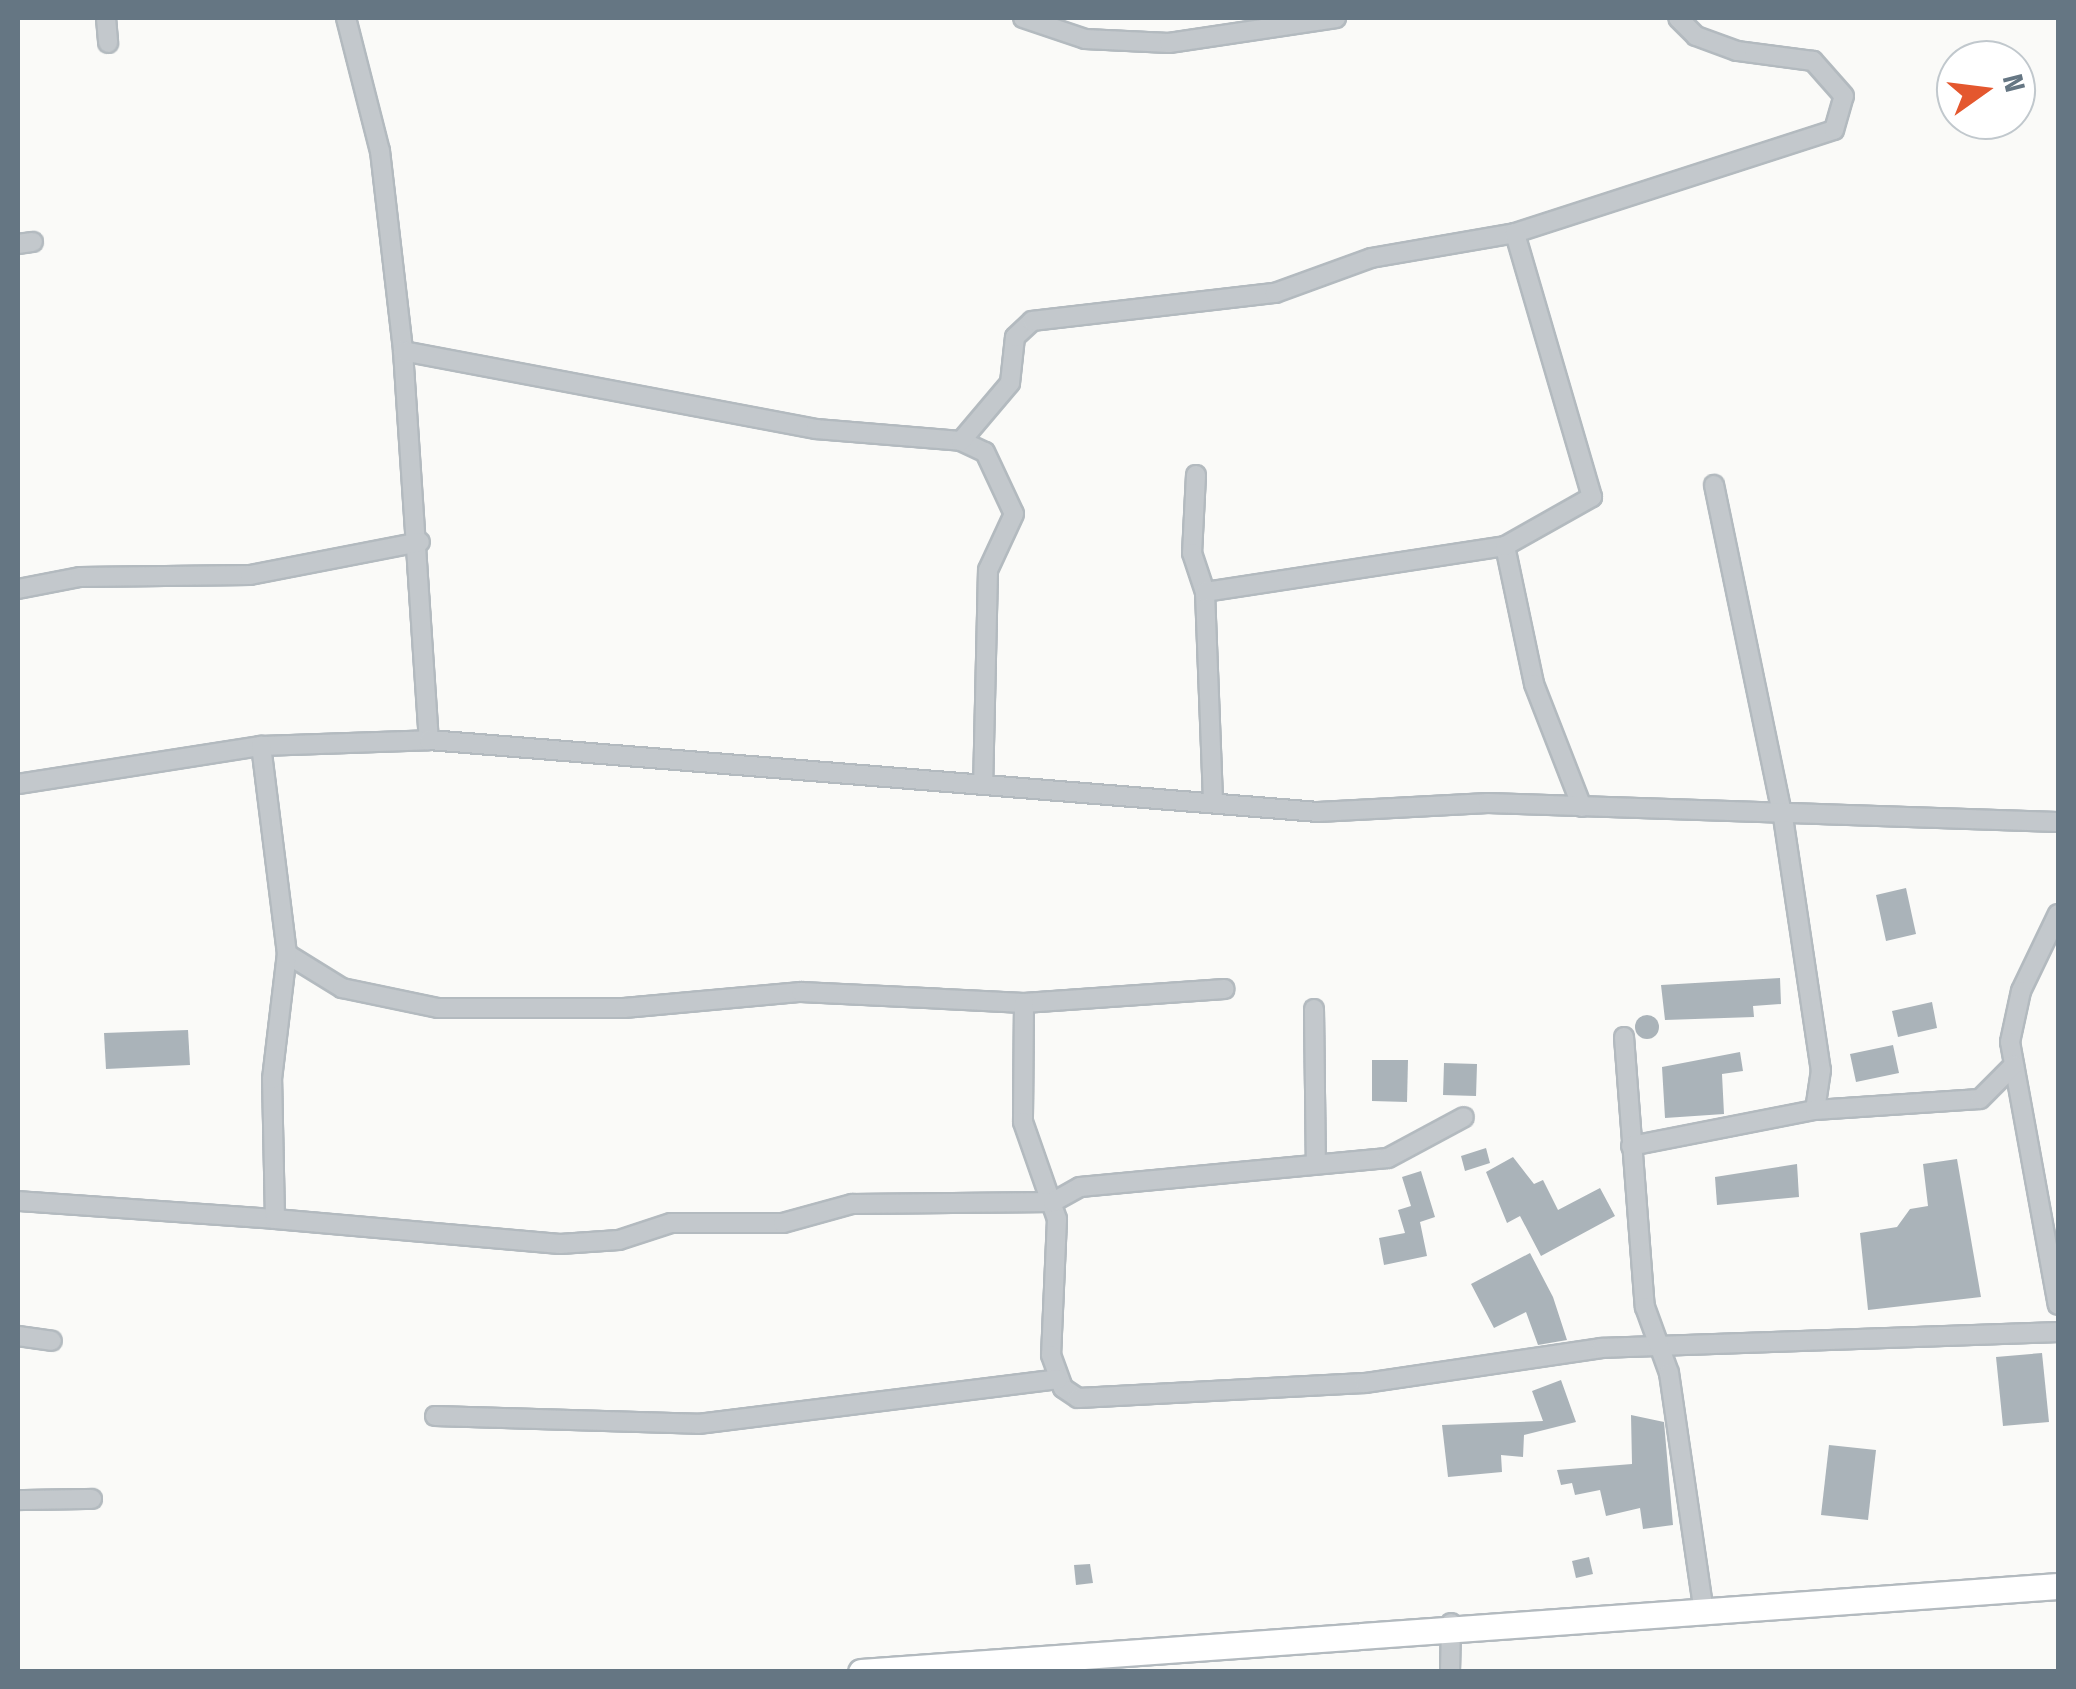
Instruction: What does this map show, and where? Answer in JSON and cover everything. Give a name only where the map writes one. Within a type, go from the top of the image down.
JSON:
[{"type":"main road","points":[[861,1672],[1451,1623],[2058,1586]]},
{"type":"street","points":[[106,18],[108,43]]},
{"type":"street","points":[[346,18],[380,152],[403,351],[420,542],[429,740]]},
{"type":"street","points":[[1023,18],[1085,39],[1169,43],[1336,18]]},
{"type":"street","points":[[961,441],[1010,383],[1015,337],[1032,320],[1218,306],[1371,258],[1515,232],[1834,130],[1844,96],[1813,61],[1737,51],[1696,36],[1678,18]]},
{"type":"street","points":[[1206,592],[1504,546],[1592,497],[1515,232]]},
{"type":"street","points":[[403,351],[816,428],[961,441],[996,463],[1014,514],[988,570],[983,785]]},
{"type":"street","points":[[1196,474],[1192,568],[1206,592],[1213,799]]},
{"type":"street","points":[[1714,485],[1783,816],[1822,1070],[1815,1110]]},
{"type":"street","points":[[18,589],[80,577],[250,575],[420,542]]},
{"type":"street","points":[[1504,546],[1534,684],[1582,808]]},
{"type":"street","points":[[18,784],[261,746],[429,740],[1356,812],[1582,808],[2058,822]]},
{"type":"street","points":[[261,746],[287,954],[272,1079],[275,1219]]},
{"type":"street","points":[[2058,914],[2021,991],[2014,1065],[2058,1305]]},
{"type":"street","points":[[287,954],[342,988],[438,1008],[624,1008],[801,992],[1024,1003],[1225,988]]},
{"type":"street","points":[[1024,1003],[1023,1122],[1053,1202],[1050,1334],[1058,1379],[1078,1398],[1130,1402],[1365,1383],[1600,1348],[1656,1352],[2058,1332]]},
{"type":"street","points":[[1314,1009],[1316,1162]]},
{"type":"street","points":[[1624,1037],[1630,1146],[1656,1352],[1669,1372],[1703,1607]]},
{"type":"street","points":[[1630,1146],[1815,1110],[1980,1099],[2014,1065]]},
{"type":"street","points":[[18,1201],[560,1244],[618,1240],[671,1223],[783,1224],[852,1204],[1053,1202],[1080,1187],[1388,1158],[1464,1117]]},
{"type":"street","points":[[18,1336],[52,1341]]},
{"type":"street","points":[[435,1416],[698,1424],[1058,1379]]},
{"type":"street","points":[[18,1500],[92,1499]]},
{"type":"street","points":[[1450,1672],[1451,1623]]},
{"type":"building","points":[[1906,888],[1916,934],[1886,941],[1876,895]]},
{"type":"building","points":[[1780,978],[1781,1004],[1753,1006],[1754,1017],[1665,1020],[1661,985]]},
{"type":"building","points":[[1932,1002],[1937,1028],[1898,1037],[1892,1011]]},
{"type":"building","points":[[1647,1015],[1659,1027],[1647,1039],[1635,1027]]},
{"type":"building","points":[[188,1030],[190,1065],[106,1069],[104,1033]]},
{"type":"building","points":[[1893,1045],[1899,1073],[1856,1082],[1850,1054]]},
{"type":"building","points":[[1740,1052],[1743,1071],[1722,1074],[1724,1114],[1665,1118],[1662,1067]]},
{"type":"building","points":[[1372,1060],[1408,1060],[1407,1102],[1372,1101]]},
{"type":"building","points":[[1444,1063],[1477,1064],[1476,1096],[1443,1095]]},
{"type":"building","points":[[1486,1148],[1490,1163],[1465,1171],[1461,1156]]},
{"type":"building","points":[[1513,1157],[1534,1184],[1543,1180],[1558,1210],[1600,1188],[1615,1216],[1541,1256],[1520,1216],[1507,1223],[1486,1172]]},
{"type":"building","points":[[1957,1159],[1981,1297],[1868,1310],[1860,1233],[1897,1227],[1910,1209],[1928,1206],[1923,1164]]},
{"type":"building","points":[[1797,1164],[1799,1197],[1717,1205],[1715,1177]]},
{"type":"building","points":[[1421,1171],[1435,1217],[1420,1222],[1427,1256],[1384,1265],[1379,1238],[1405,1233],[1398,1210],[1411,1206],[1402,1177]]},
{"type":"building","points":[[1530,1253],[1553,1297],[1567,1340],[1538,1345],[1526,1312],[1494,1328],[1471,1284]]},
{"type":"building","points":[[2042,1353],[2049,1422],[2003,1426],[1996,1357]]},
{"type":"building","points":[[1561,1380],[1576,1422],[1524,1435],[1523,1457],[1501,1455],[1502,1472],[1448,1477],[1442,1425],[1543,1421],[1532,1391]]},
{"type":"building","points":[[1631,1415],[1664,1422],[1673,1525],[1643,1529],[1640,1508],[1606,1516],[1600,1490],[1575,1495],[1572,1483],[1561,1485],[1557,1470],[1632,1464]]},
{"type":"building","points":[[1829,1445],[1876,1450],[1868,1520],[1821,1515]]},
{"type":"building","points":[[1589,1557],[1593,1574],[1576,1578],[1572,1561]]},
{"type":"building","points":[[1090,1564],[1093,1583],[1076,1585],[1074,1565]]}]
